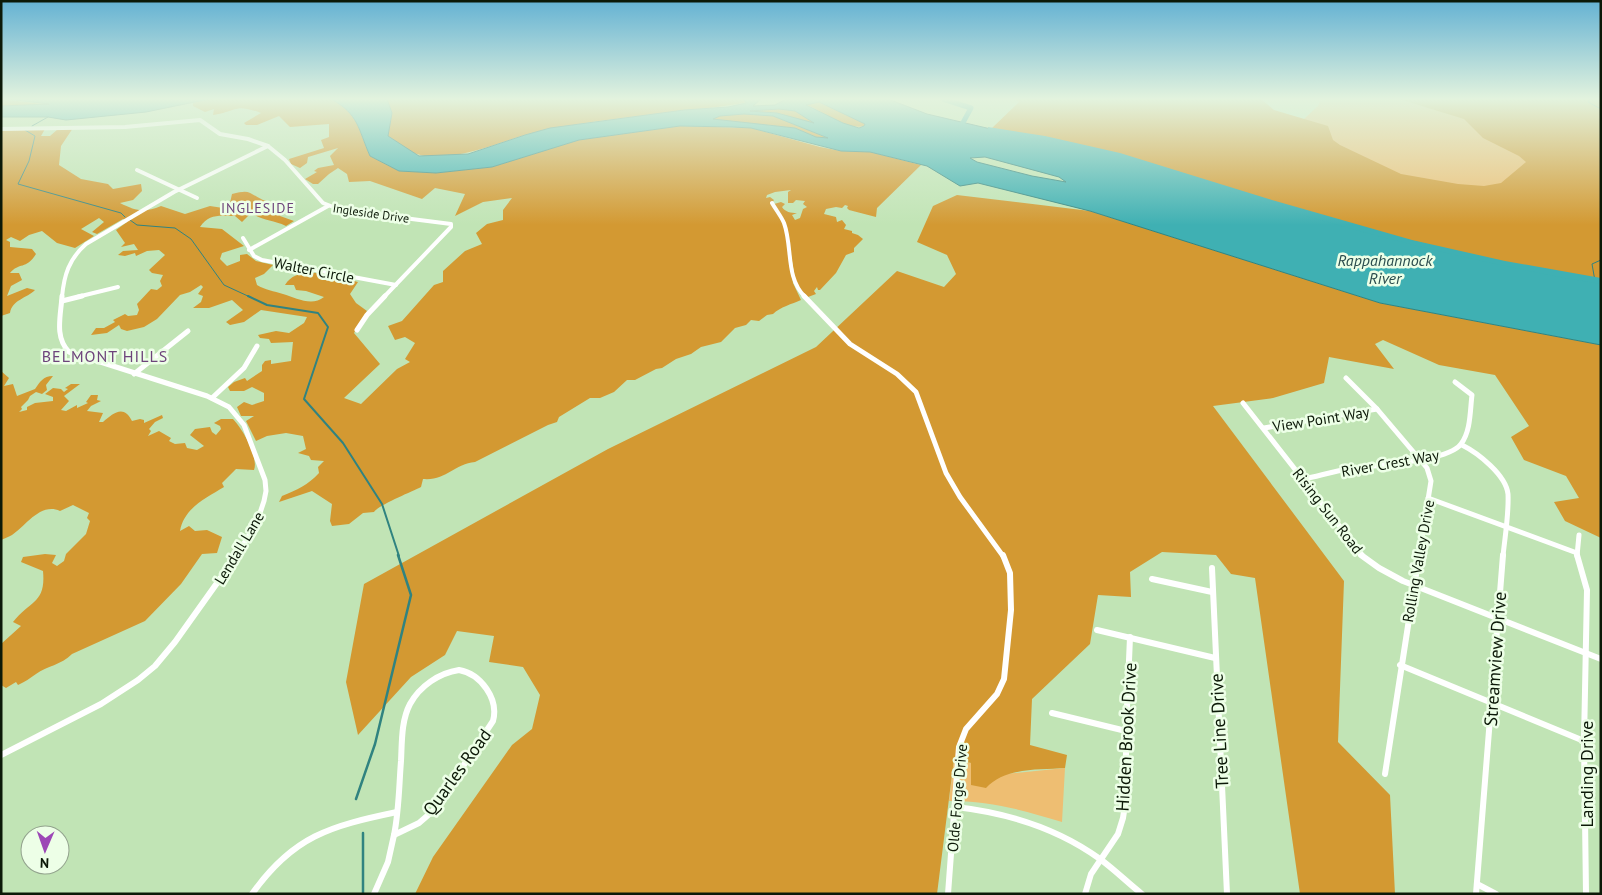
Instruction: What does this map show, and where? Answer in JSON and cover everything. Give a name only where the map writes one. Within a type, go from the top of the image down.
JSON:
[{"type":"street","name":"Ingleside Drive","points":[[258,141],[268,146],[285,160],[328,206],[341,210],[451,224],[451,227],[367,315],[358,330]]},
{"type":"street","name":"Lendall Lane","points":[[1,755],[106,700],[148,672],[169,651],[248,539],[266,499],[265,480],[244,425],[234,412],[212,398],[75,356],[65,350],[60,341],[59,332],[67,269],[78,252],[101,235],[178,189],[268,146]]},
{"type":"street","points":[[137,170],[197,198]]},
{"type":"street","name":"Olde Forge Drive","points":[[772,203],[784,224],[795,285],[804,299],[850,344],[897,374],[916,392],[937,453],[953,487],[993,538],[1008,565],[1012,592],[1004,679],[996,694],[972,720],[961,739],[956,770],[956,806],[948,894]]},
{"type":"street","points":[[243,238],[249,250],[328,206]]},
{"type":"street","name":"Walter Circle","points":[[249,250],[254,256],[262,260],[396,285]]},
{"type":"street","points":[[62,301],[118,288]]},
{"type":"street","points":[[134,374],[188,331]]},
{"type":"street","points":[[212,398],[241,371],[250,360],[257,346]]},
{"type":"street","name":"Rolling Valley Drive","points":[[1346,378],[1377,409],[1427,468],[1431,481],[1415,586],[1400,665],[1385,774]]},
{"type":"street","points":[[1455,382],[1467,389],[1472,395],[1466,434],[1462,445]]},
{"type":"street","name":"Rising Sun Road","points":[[1243,403],[1304,479],[1324,509],[1359,553],[1390,574],[1415,586],[1601,659]]},
{"type":"street","name":"View Point Way","points":[[1264,428],[1377,409]]},
{"type":"street","name":"River Crest Way","points":[[1304,479],[1346,470],[1420,460],[1457,450],[1462,445]]},
{"type":"street","name":"Streamview Drive","points":[[1462,445],[1474,450],[1497,472],[1504,482],[1508,493],[1476,894]]},
{"type":"street","points":[[1428,498],[1578,553]]},
{"type":"street","name":"Landing Drive","points":[[1579,535],[1577,558],[1587,590],[1584,741],[1586,894]]},
{"type":"street","name":"Tree Line Drive","points":[[1212,568],[1227,894]]},
{"type":"street","points":[[1152,579],[1212,592]]},
{"type":"street","points":[[1098,630],[1215,658]]},
{"type":"street","name":"Hidden Brook Drive","points":[[1085,894],[1090,874],[1118,834],[1123,818],[1126,798],[1126,731],[1130,638]]},
{"type":"street","points":[[1400,665],[1584,741]]},
{"type":"street","name":"Quarles Road","points":[[374,894],[387,864],[394,835],[404,719],[411,703],[417,694],[436,678],[457,671],[477,677],[496,707],[493,721],[434,810],[425,819],[394,835]]},
{"type":"street","points":[[1052,713],[1126,731]]},
{"type":"street","points":[[956,806],[973,808],[1042,826],[1100,860],[1142,894]]},
{"type":"street","points":[[252,894],[278,861],[305,840],[330,828],[397,812]]},
{"type":"street","points":[[1477,884],[1496,894]]},
{"type":"shaded area","points":[[1,141],[64,141],[61,146],[59,165],[81,179],[108,184],[113,189],[141,184],[142,191],[133,200],[120,203],[131,208],[150,210],[161,206],[185,214],[210,206],[223,208],[230,203],[232,194],[243,192],[249,192],[265,201],[280,201],[284,208],[280,216],[294,221],[286,226],[260,218],[251,213],[242,222],[235,216],[211,217],[200,227],[222,229],[244,246],[222,253],[220,259],[227,266],[240,261],[240,255],[247,254],[256,261],[273,265],[264,274],[255,278],[257,285],[266,289],[309,302],[324,297],[296,290],[294,285],[285,285],[291,278],[299,274],[319,273],[358,282],[350,294],[356,303],[367,311],[354,333],[380,364],[344,398],[361,404],[397,369],[410,362],[405,359],[415,343],[405,337],[395,340],[388,326],[402,321],[434,285],[443,282],[443,271],[465,251],[482,244],[476,233],[487,224],[503,220],[503,210],[512,198],[483,202],[455,216],[465,194],[435,188],[422,199],[370,181],[349,182],[347,174],[338,168],[318,184],[313,184],[305,179],[317,172],[314,171],[318,168],[334,165],[330,156],[338,148],[308,157],[307,163],[300,168],[291,164],[289,159],[324,148],[321,141],[364,141],[370,156],[399,171],[436,173],[492,167],[577,141],[797,141],[841,151],[870,152],[921,165],[877,208],[876,217],[849,210],[848,206],[845,205],[842,208],[826,209],[824,214],[836,217],[837,222],[842,220],[846,225],[844,229],[852,231],[852,233],[863,239],[854,248],[854,252],[846,255],[836,273],[820,290],[817,287],[814,291],[816,294],[808,297],[800,292],[796,285],[786,225],[774,204],[781,202],[785,204],[782,207],[785,210],[797,213],[792,215],[795,220],[800,218],[803,209],[807,207],[803,204],[805,201],[796,200],[793,203],[788,203],[788,192],[791,190],[767,195],[766,198],[770,197],[774,200],[772,203],[784,224],[793,283],[801,300],[773,314],[767,315],[759,321],[751,320],[746,325],[735,328],[721,342],[701,347],[691,354],[676,359],[662,368],[656,369],[635,380],[627,380],[614,392],[600,398],[590,398],[559,417],[557,422],[475,462],[468,463],[438,477],[423,479],[421,487],[388,502],[374,512],[363,513],[349,524],[332,526],[330,521],[332,504],[312,491],[279,502],[282,496],[293,492],[311,481],[319,473],[318,467],[324,461],[311,460],[309,456],[298,453],[306,449],[303,436],[286,433],[267,436],[256,441],[246,421],[254,416],[241,416],[237,407],[244,402],[252,405],[264,401],[264,393],[252,387],[244,391],[230,391],[228,387],[234,382],[245,378],[247,381],[262,371],[262,365],[265,361],[271,360],[271,364],[291,361],[293,342],[271,343],[269,339],[260,338],[258,335],[276,331],[289,333],[304,323],[307,317],[261,310],[244,322],[230,325],[226,322],[243,310],[232,300],[209,308],[193,308],[201,302],[203,296],[198,294],[203,287],[201,285],[190,292],[180,295],[157,319],[144,327],[127,331],[121,329],[119,325],[107,333],[91,335],[96,328],[104,328],[115,322],[113,320],[125,314],[128,316],[137,315],[139,310],[137,304],[151,289],[157,290],[162,286],[160,281],[163,275],[152,273],[149,270],[165,255],[159,250],[147,251],[136,256],[135,253],[125,256],[118,255],[123,251],[138,250],[134,244],[121,247],[125,243],[116,230],[127,222],[123,219],[97,234],[92,232],[104,222],[99,218],[81,229],[94,236],[75,248],[57,243],[42,231],[29,235],[20,241],[11,237],[6,240],[10,242],[10,247],[32,249],[36,254],[29,262],[10,273],[19,273],[22,280],[11,286],[7,296],[27,288],[35,290],[17,302],[10,313],[1,316]]},
{"type":"shaded area","points":[[393,141],[507,141],[479,150],[435,157],[422,156],[398,145]]},
{"type":"shaded area","points":[[1038,141],[1522,141],[1601,281]]},
{"type":"shaded area","points":[[1059,141],[1334,141],[1401,174],[1458,184],[1484,186],[1501,183],[1526,162],[1519,156],[1489,141],[1601,141],[1601,281],[1503,263],[1395,237],[1222,188],[1134,159]]},
{"type":"shaded area","points":[[957,195],[1090,211],[1380,303],[1601,345],[1601,538],[1565,521],[1554,502],[1579,498],[1566,476],[1524,460],[1511,437],[1529,426],[1495,375],[1439,365],[1383,340],[1375,344],[1394,369],[1329,357],[1324,383],[1273,398],[1213,406],[1344,581],[1338,742],[1390,795],[1395,894],[1300,894],[1255,578],[1231,574],[1216,555],[1162,552],[1130,572],[1131,597],[1098,595],[1090,644],[1032,699],[1030,745],[1067,755],[1065,768],[1012,773],[994,781],[986,788],[971,785],[971,763],[954,759],[937,894],[415,894],[433,857],[512,745],[532,729],[540,695],[523,667],[489,662],[494,636],[457,631],[445,655],[411,677],[358,735],[346,682],[364,584],[608,449],[816,347],[897,271],[944,287],[956,274],[947,255],[917,242],[933,206]]},
{"type":"shaded area","points":[[1,371],[9,378],[4,386],[13,384],[17,396],[35,389],[44,378],[53,376],[46,385],[47,390],[42,394],[36,392],[30,396],[19,412],[27,410],[27,407],[35,403],[53,401],[53,397],[45,394],[53,388],[61,389],[64,392],[68,389],[65,388],[71,384],[80,384],[64,396],[69,401],[61,410],[66,411],[77,405],[77,408],[88,403],[86,402],[91,395],[98,395],[97,400],[101,401],[91,406],[87,411],[103,413],[99,422],[103,422],[114,413],[122,411],[132,421],[140,419],[144,420],[144,423],[162,415],[163,418],[155,422],[149,429],[151,431],[148,436],[159,431],[171,438],[169,441],[175,444],[185,443],[187,448],[197,450],[204,446],[190,435],[195,429],[210,427],[216,435],[221,429],[220,426],[214,423],[221,419],[233,419],[249,443],[255,464],[254,470],[236,469],[222,483],[224,487],[197,504],[186,516],[180,531],[189,526],[195,531],[207,530],[222,537],[217,553],[202,554],[181,584],[145,621],[72,654],[63,661],[40,671],[21,684],[18,685],[16,682],[6,688],[1,685],[1,644],[21,626],[13,622],[36,600],[42,589],[43,571],[21,562],[23,557],[45,554],[56,555],[52,563],[57,566],[64,561],[66,554],[86,534],[90,521],[87,518],[89,513],[73,505],[60,511],[46,510],[33,517],[12,535],[1,540]]},
{"type":"shaded area","points":[[954,759],[971,763],[993,780],[1005,774],[1065,768],[1062,822],[1006,807],[964,801],[949,801]]},
{"type":"water","name":"Rappahannock River","points":[[364,141],[395,141],[419,156],[468,154],[508,141],[577,141],[492,167],[436,173],[399,171],[370,156]]},
{"type":"water","name":"Rappahannock River","points":[[801,141],[1059,141],[1134,159],[1222,188],[1395,237],[1503,263],[1601,281],[1601,345],[1380,303],[1090,211],[978,183],[960,186],[927,166],[870,152],[841,151]],"holes":[[[985,157],[1059,177],[1066,182],[1032,176],[977,162],[970,158]]]},
{"type":"waterway","points":[[34,141],[29,161],[18,184],[121,213],[125,217]]},
{"type":"waterway","points":[[1056,141],[1157,166],[1211,185],[1410,242],[1505,264],[1601,281]]},
{"type":"waterway","points":[[130,220],[137,225],[175,228],[191,239],[224,285],[250,297]]},
{"type":"waterway","points":[[1595,281],[1592,264],[1601,260]]},
{"type":"waterway","points":[[248,296],[267,305],[318,313],[328,327],[304,399],[343,443],[382,504],[399,556]]},
{"type":"waterway","points":[[356,799],[375,744],[411,595],[398,555]]},
{"type":"waterway","points":[[363,833],[363,894]]},
{"type":"district","name":"INGLESIDE","points":[[258,208]]},
{"type":"district","name":"BELMONT HILLS","points":[[105,356]]}]
